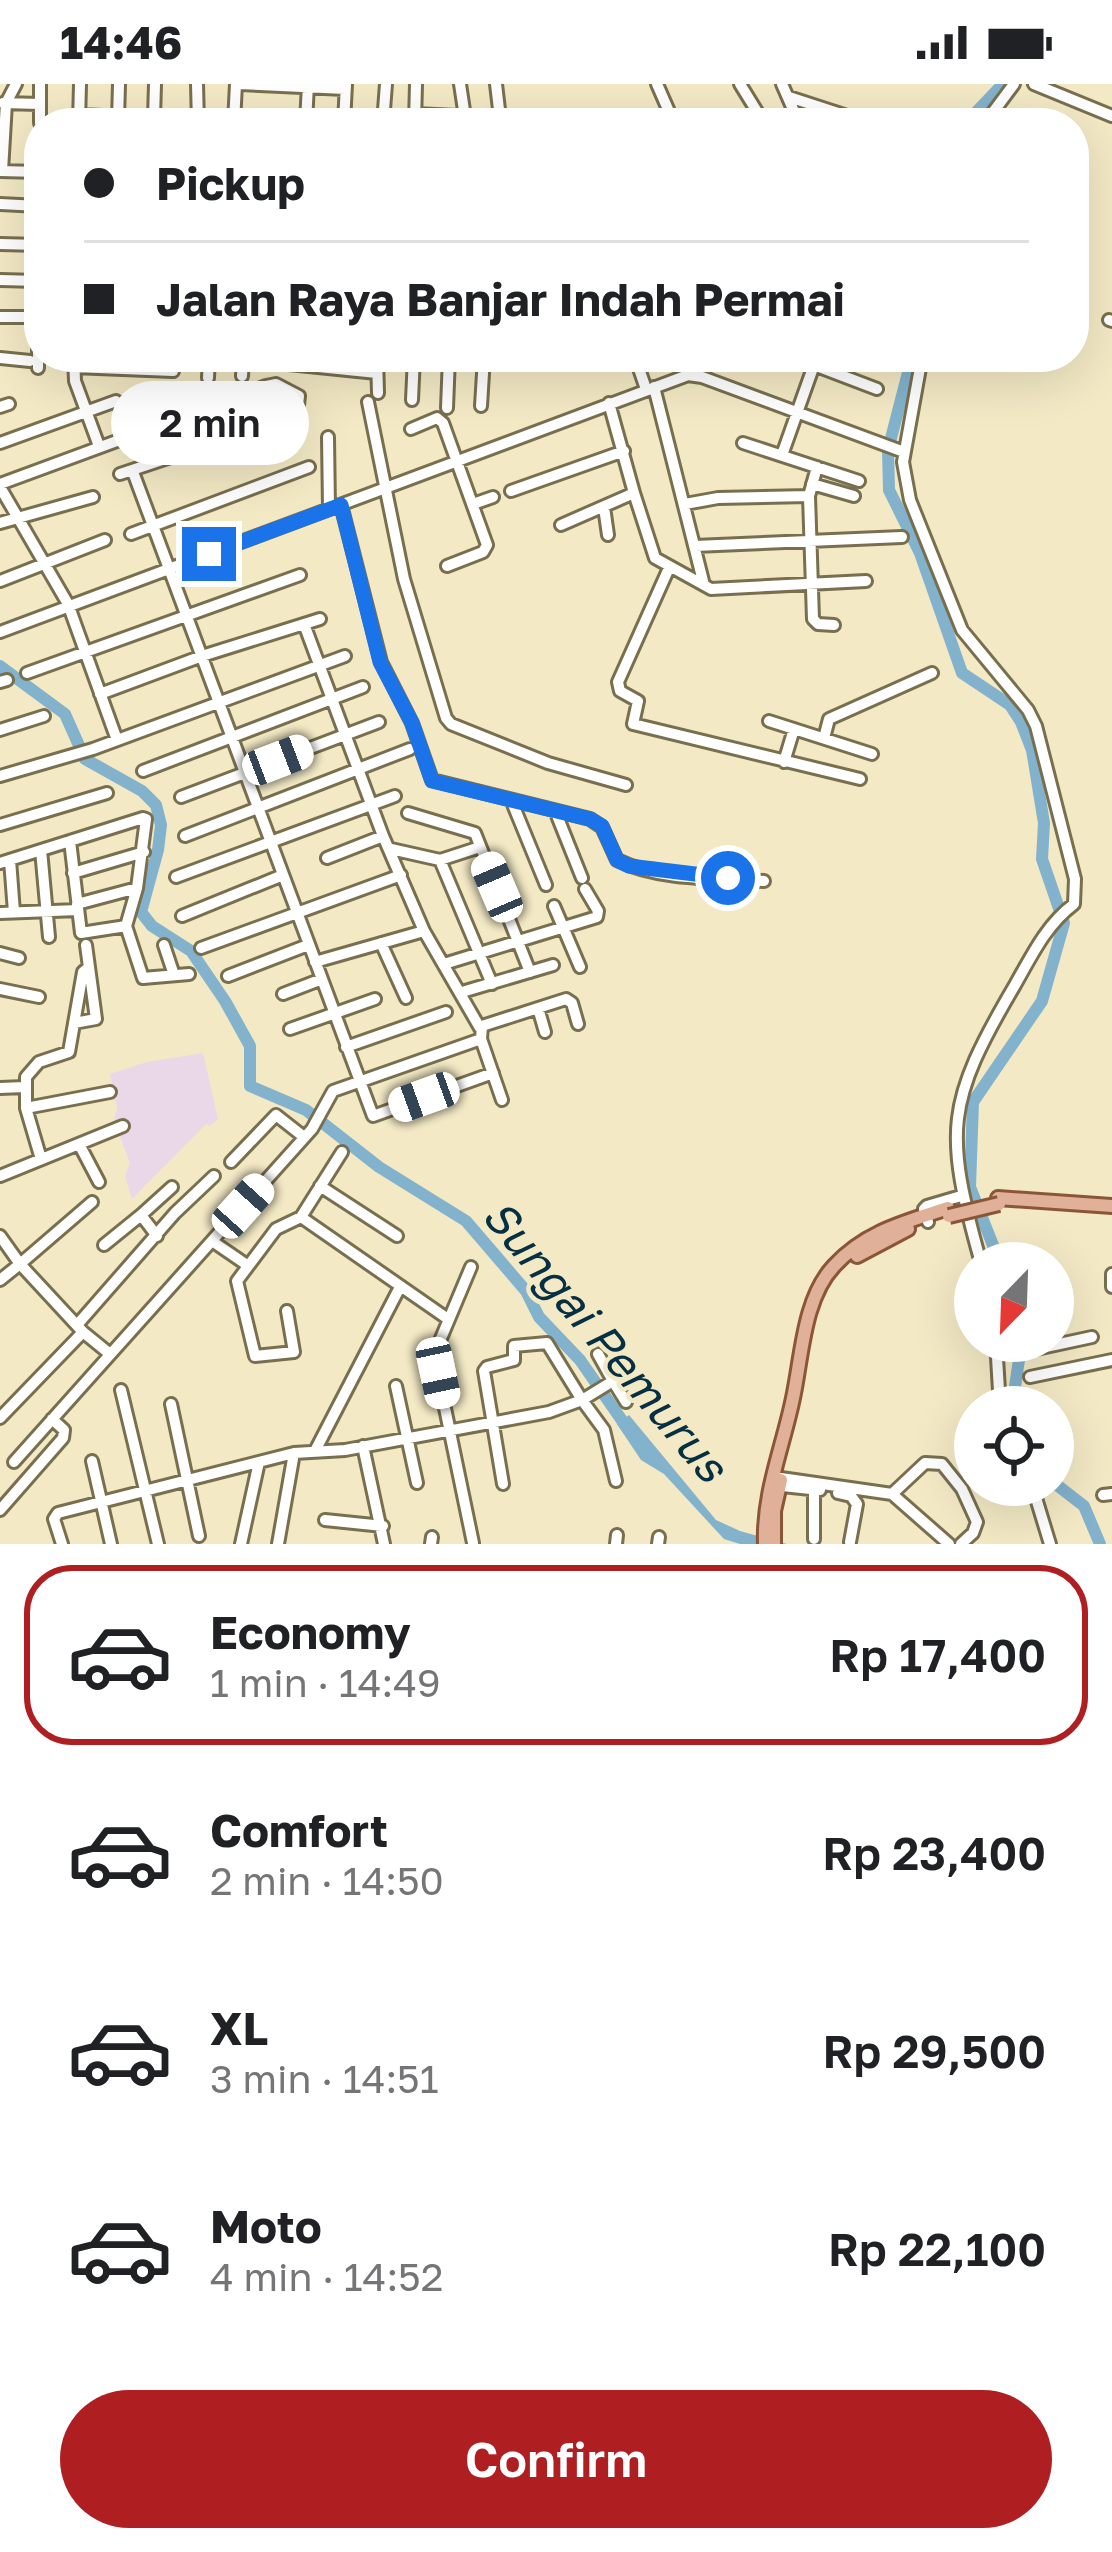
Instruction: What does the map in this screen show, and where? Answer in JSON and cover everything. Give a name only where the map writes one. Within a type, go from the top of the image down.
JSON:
[{"type":"main road","points":[[765,1544],[825,1292],[848,1262],[875,1239],[927,1218],[998,1201],[1112,1210]]},
{"type":"main road","points":[[768,1524],[774,1544]]},
{"type":"street","points":[[1,171],[3,103],[16,84]]},
{"type":"street","points":[[40,84],[40,108]]},
{"type":"street","points":[[238,84],[345,87]]},
{"type":"street","points":[[782,84],[793,108]]},
{"type":"street","points":[[1034,84],[1112,116]]},
{"type":"street","points":[[789,97],[823,108]]},
{"type":"street","points":[[3,103],[40,104]]},
{"type":"street","points":[[76,372],[99,446]]},
{"type":"street","points":[[208,372],[208,378]]},
{"type":"street","points":[[242,372],[242,376]]},
{"type":"street","points":[[277,384],[278,372]]},
{"type":"street","points":[[369,372],[377,373],[373,398],[383,489],[418,634],[448,722],[548,763],[626,784]]},
{"type":"street","points":[[412,400],[413,372]]},
{"type":"street","points":[[447,407],[448,372]]},
{"type":"street","points":[[482,406],[483,372]]},
{"type":"street","points":[[642,372],[685,504],[704,585]]},
{"type":"street","points":[[782,455],[812,372]]},
{"type":"street","points":[[833,372],[877,388]]},
{"type":"street","points":[[919,372],[901,451],[910,500],[962,630],[1019,698],[1036,726],[1075,879],[1074,904],[1054,919],[963,1083],[956,1146],[961,1196],[975,1242]]},
{"type":"street","points":[[0,632],[688,375],[901,451]]},
{"type":"street","points":[[117,740],[68,604],[0,485],[227,398],[277,384],[298,394],[297,415],[126,473],[170,568],[374,1116],[493,1073]]},
{"type":"street","points":[[0,443],[116,400]]},
{"type":"street","points":[[609,403],[653,555],[669,568],[715,589],[866,580]]},
{"type":"street","points":[[411,429],[440,420],[487,549],[447,566]]},
{"type":"street","points":[[328,437],[335,507],[380,662],[412,723],[430,776],[436,782],[597,823],[617,860],[629,866],[764,881]]},
{"type":"street","points":[[742,442],[859,481]]},
{"type":"street","points":[[511,491],[624,451]]},
{"type":"street","points":[[131,534],[309,467]]},
{"type":"street","points":[[817,467],[810,490],[814,622],[834,625]]},
{"type":"street","points":[[685,504],[810,490],[854,496]]},
{"type":"street","points":[[561,524],[634,493]]},
{"type":"street","points":[[0,523],[93,497]]},
{"type":"street","points":[[473,503],[493,497]]},
{"type":"street","points":[[604,507],[608,536]]},
{"type":"street","points":[[695,546],[902,537]]},
{"type":"street","points":[[0,581],[105,540]]},
{"type":"street","points":[[669,568],[618,682],[620,691],[638,701],[633,724],[860,779]]},
{"type":"street","points":[[27,673],[300,575]]},
{"type":"street","points":[[100,694],[320,619]]},
{"type":"street","points":[[304,624],[383,836],[424,931],[481,1033],[502,1100]]},
{"type":"street","points":[[0,776],[93,749],[345,656]]},
{"type":"street","points":[[824,738],[829,719],[932,674]]},
{"type":"street","points":[[143,771],[363,686]]},
{"type":"street","points":[[0,730],[44,716]]},
{"type":"street","points":[[769,721],[872,754]]},
{"type":"street","points":[[181,797],[380,722]]},
{"type":"street","points":[[784,762],[794,729]]},
{"type":"street","points":[[184,836],[410,749]]},
{"type":"street","points":[[0,825],[107,793]]},
{"type":"street","points":[[176,877],[395,796]]},
{"type":"street","points":[[512,802],[546,886]]},
{"type":"street","points":[[407,813],[470,829],[530,972]]},
{"type":"street","points":[[444,964],[598,915],[556,813]]},
{"type":"street","points":[[14,912],[5,862],[146,819],[144,852],[126,926],[143,977],[189,974]]},
{"type":"street","points":[[327,859],[383,836]]},
{"type":"street","points":[[70,842],[81,933],[126,926]]},
{"type":"street","points":[[391,849],[440,860],[480,847]]},
{"type":"street","points":[[40,850],[49,937]]},
{"type":"street","points":[[73,873],[144,852]]},
{"type":"street","points":[[440,860],[492,984]]},
{"type":"street","points":[[182,916],[283,875]]},
{"type":"street","points":[[201,947],[401,875]]},
{"type":"street","points":[[0,914],[77,907],[137,888]]},
{"type":"street","points":[[554,907],[580,967]]},
{"type":"street","points":[[315,962],[424,931]]},
{"type":"street","points":[[380,943],[406,998]]},
{"type":"street","points":[[74,1023],[96,1019],[86,945]]},
{"type":"street","points":[[164,945],[174,975]]},
{"type":"street","points":[[228,976],[308,945]]},
{"type":"street","points":[[0,953],[19,958]]},
{"type":"street","points":[[462,992],[553,965]]},
{"type":"street","points":[[41,1159],[24,1087],[32,1067],[69,1052],[83,972],[89,967]]},
{"type":"street","points":[[283,994],[322,979]]},
{"type":"street","points":[[0,989],[39,997]]},
{"type":"street","points":[[290,1029],[375,999]]},
{"type":"street","points":[[14,1462],[308,1133],[333,1091],[568,999],[578,1024]]},
{"type":"street","points":[[538,1008],[545,1032]]},
{"type":"street","points":[[346,1047],[446,1012]]},
{"type":"street","points":[[0,1088],[24,1087]]},
{"type":"street","points":[[26,1108],[110,1092]]},
{"type":"street","points":[[231,1162],[276,1114],[308,1133]]},
{"type":"street","points":[[0,1176],[123,1126]]},
{"type":"street","points":[[79,1144],[99,1181]]},
{"type":"street","points":[[286,1311],[294,1352],[260,1358],[253,1354],[236,1287],[276,1229],[301,1216],[342,1152]]},
{"type":"street","points":[[0,1418],[214,1176]]},
{"type":"street","points":[[320,1186],[397,1235]]},
{"type":"street","points":[[104,1245],[172,1187]]},
{"type":"street","points":[[927,1218],[928,1206],[961,1196]]},
{"type":"street","points":[[0,1280],[92,1202]]},
{"type":"street","points":[[141,1215],[158,1236]]},
{"type":"street","points":[[301,1216],[448,1319]]},
{"type":"street","points":[[0,1236],[20,1264],[110,1354]]},
{"type":"street","points":[[212,1241],[247,1265]]},
{"type":"street","points":[[471,1267],[434,1355],[473,1543]]},
{"type":"street","points":[[1112,1274],[1112,1286]]},
{"type":"street","points":[[315,1451],[400,1287]]},
{"type":"street","points":[[1074,1337],[1092,1332],[1096,1362]]},
{"type":"street","points":[[503,1484],[484,1369],[514,1360],[514,1347],[542,1340],[550,1344],[604,1430],[616,1481]]},
{"type":"street","points":[[598,1354],[610,1383],[626,1402]]},
{"type":"street","points":[[1030,1377],[1112,1360]]},
{"type":"street","points":[[62,1544],[56,1514],[294,1453],[363,1446],[560,1410],[610,1383]]},
{"type":"street","points":[[396,1386],[417,1483]]},
{"type":"street","points":[[121,1390],[158,1544]]},
{"type":"street","points":[[171,1404],[200,1536]]},
{"type":"street","points":[[0,1510],[5,1498],[63,1438],[64,1430],[52,1419]]},
{"type":"street","points":[[363,1446],[384,1544]]},
{"type":"street","points":[[278,1544],[294,1453]]},
{"type":"street","points":[[92,1461],[111,1544]]},
{"type":"street","points":[[241,1544],[259,1462]]},
{"type":"street","points":[[777,1483],[892,1494],[925,1463],[942,1464],[962,1489],[977,1522],[962,1544]]},
{"type":"street","points":[[777,1483],[846,1494],[856,1501],[850,1542]]},
{"type":"street","points":[[814,1490],[814,1539]]},
{"type":"street","points":[[892,1494],[900,1506],[949,1544]]},
{"type":"street","points":[[1038,1506],[1050,1544]]},
{"type":"street","points":[[325,1520],[383,1526]]},
{"type":"shaded area","points":[[203,1053],[218,1119],[206,1124],[132,1199],[125,1176],[130,1163],[114,1121],[117,1108],[110,1074]]},
{"type":"water","points":[[629,1415],[716,1520],[787,1544],[740,1544],[724,1539],[664,1474],[641,1460],[617,1424]]},
{"type":"waterway","points":[[980,108],[1003,84]]},
{"type":"waterway","points":[[908,372],[888,450],[889,490],[920,553],[962,673],[1010,705],[1021,722],[1032,750],[1044,823],[1042,859],[1064,923],[1042,1001],[973,1102],[970,1187],[992,1242]]},
{"type":"waterway","name":"Sungai Pemurus","points":[[0,666],[65,714],[85,759],[142,791],[156,805],[161,825],[158,850],[141,912],[152,926],[191,951],[225,1001],[250,1046],[250,1086],[306,1110],[379,1167],[466,1221],[526,1291],[539,1317],[580,1360],[630,1432]]},
{"type":"waterway","points":[[1015,1386],[1019,1362]]},
{"type":"waterway","points":[[1074,1498],[1084,1506],[1100,1544]]},
{"type":"route","points":[[209,554],[341,505],[380,662],[412,723],[432,781],[590,819],[602,826],[617,860],[629,866],[728,878]]}]
